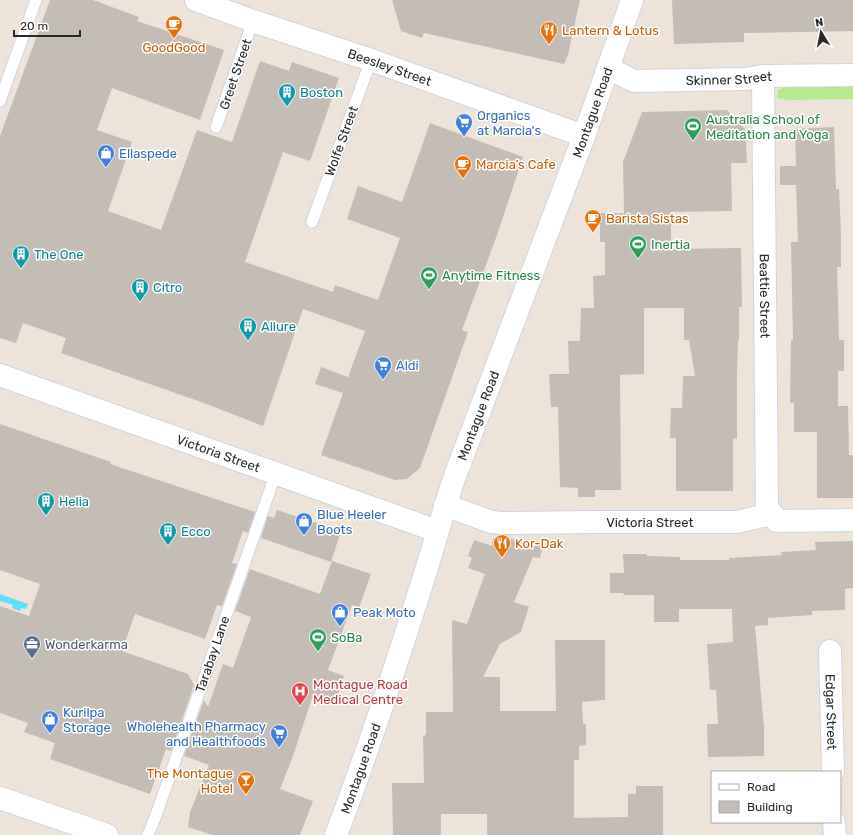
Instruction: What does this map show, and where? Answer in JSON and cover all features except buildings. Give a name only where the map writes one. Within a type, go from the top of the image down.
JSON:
[{"type":"street","name":"Beesley Street","points":[[196,0],[253,21],[371,60],[584,136]]},
{"type":"street","name":"Montague Road","points":[[336,835],[370,741],[421,586],[445,505],[505,342],[584,136],[632,0]]},
{"type":"street","name":"Skinner Street","points":[[608,68],[634,81],[745,79],[763,76],[853,75]]},
{"type":"street","name":"Beattie Street","points":[[763,76],[767,507],[771,514]]},
{"type":"street","name":"Victoria Street","points":[[0,375],[437,530]]},
{"type":"street","name":"Victoria Street","points":[[445,505],[491,522],[502,524],[586,522],[737,522],[771,514]]},
{"type":"street","points":[[771,514],[777,521],[853,520]]},
{"type":"street","name":"Edgar Street","points":[[830,651],[833,771]]},
{"type":"street","points":[[0,798],[108,835]]},
{"type":"street","points":[[834,823],[835,835]]},
{"type":"lane","points":[[0,101],[36,0]]},
{"type":"lane","name":"Greet Street","points":[[216,127],[253,21]]},
{"type":"lane","name":"Wolfe Street","points":[[312,222],[371,60]]},
{"type":"lane","name":"Tarabay Lane","points":[[148,835],[276,473]]},
{"type":"green space","points":[[796,85],[853,85],[853,99],[789,100],[777,98],[778,90]]},
{"type":"water","points":[[0,594],[28,604],[26,609],[21,608],[20,611],[12,608],[13,605],[0,601]]},
{"type":"place","name":"GoodGood","points":[[174,39]]},
{"type":"place","name":"Lantern & Lotus","points":[[549,45]]},
{"type":"place","name":"Boston","points":[[287,107]]},
{"type":"place","name":"Organics at Marcia's","points":[[464,137]]},
{"type":"place","name":"Australia School of Meditation and Yoga","points":[[693,141]]},
{"type":"place","name":"Ellaspede","points":[[106,168]]},
{"type":"place","name":"Marcia’s Cafe","points":[[463,179]]},
{"type":"place","name":"Barista Sistas","points":[[593,233]]},
{"type":"place","name":"Inertia","points":[[638,259]]},
{"type":"place","name":"The One","points":[[21,269]]},
{"type":"place","name":"Anytime Fitness","points":[[429,290]]},
{"type":"place","name":"Citro","points":[[140,302]]},
{"type":"place","name":"Allure","points":[[248,341]]},
{"type":"place","name":"Aldi","points":[[383,380]]},
{"type":"place","name":"Helia","points":[[46,516]]},
{"type":"place","name":"Blue Heeler Boots","points":[[304,536]]},
{"type":"place","name":"Ecco","points":[[168,546]]},
{"type":"place","name":"Kor-Dak","points":[[502,558]]},
{"type":"place","name":"Peak Moto","points":[[340,627]]},
{"type":"place","name":"SoBa","points":[[318,652]]},
{"type":"place","name":"Wonderkarma","points":[[32,659]]},
{"type":"place","name":"Montague Road Medical Centre","points":[[300,706]]},
{"type":"place","name":"Kurilpa Storage","points":[[50,734]]},
{"type":"place","name":"Wholehealth Pharmacy and Healthfoods","points":[[279,748]]},
{"type":"place","name":"The Montague Hotel","points":[[246,795]]}]
